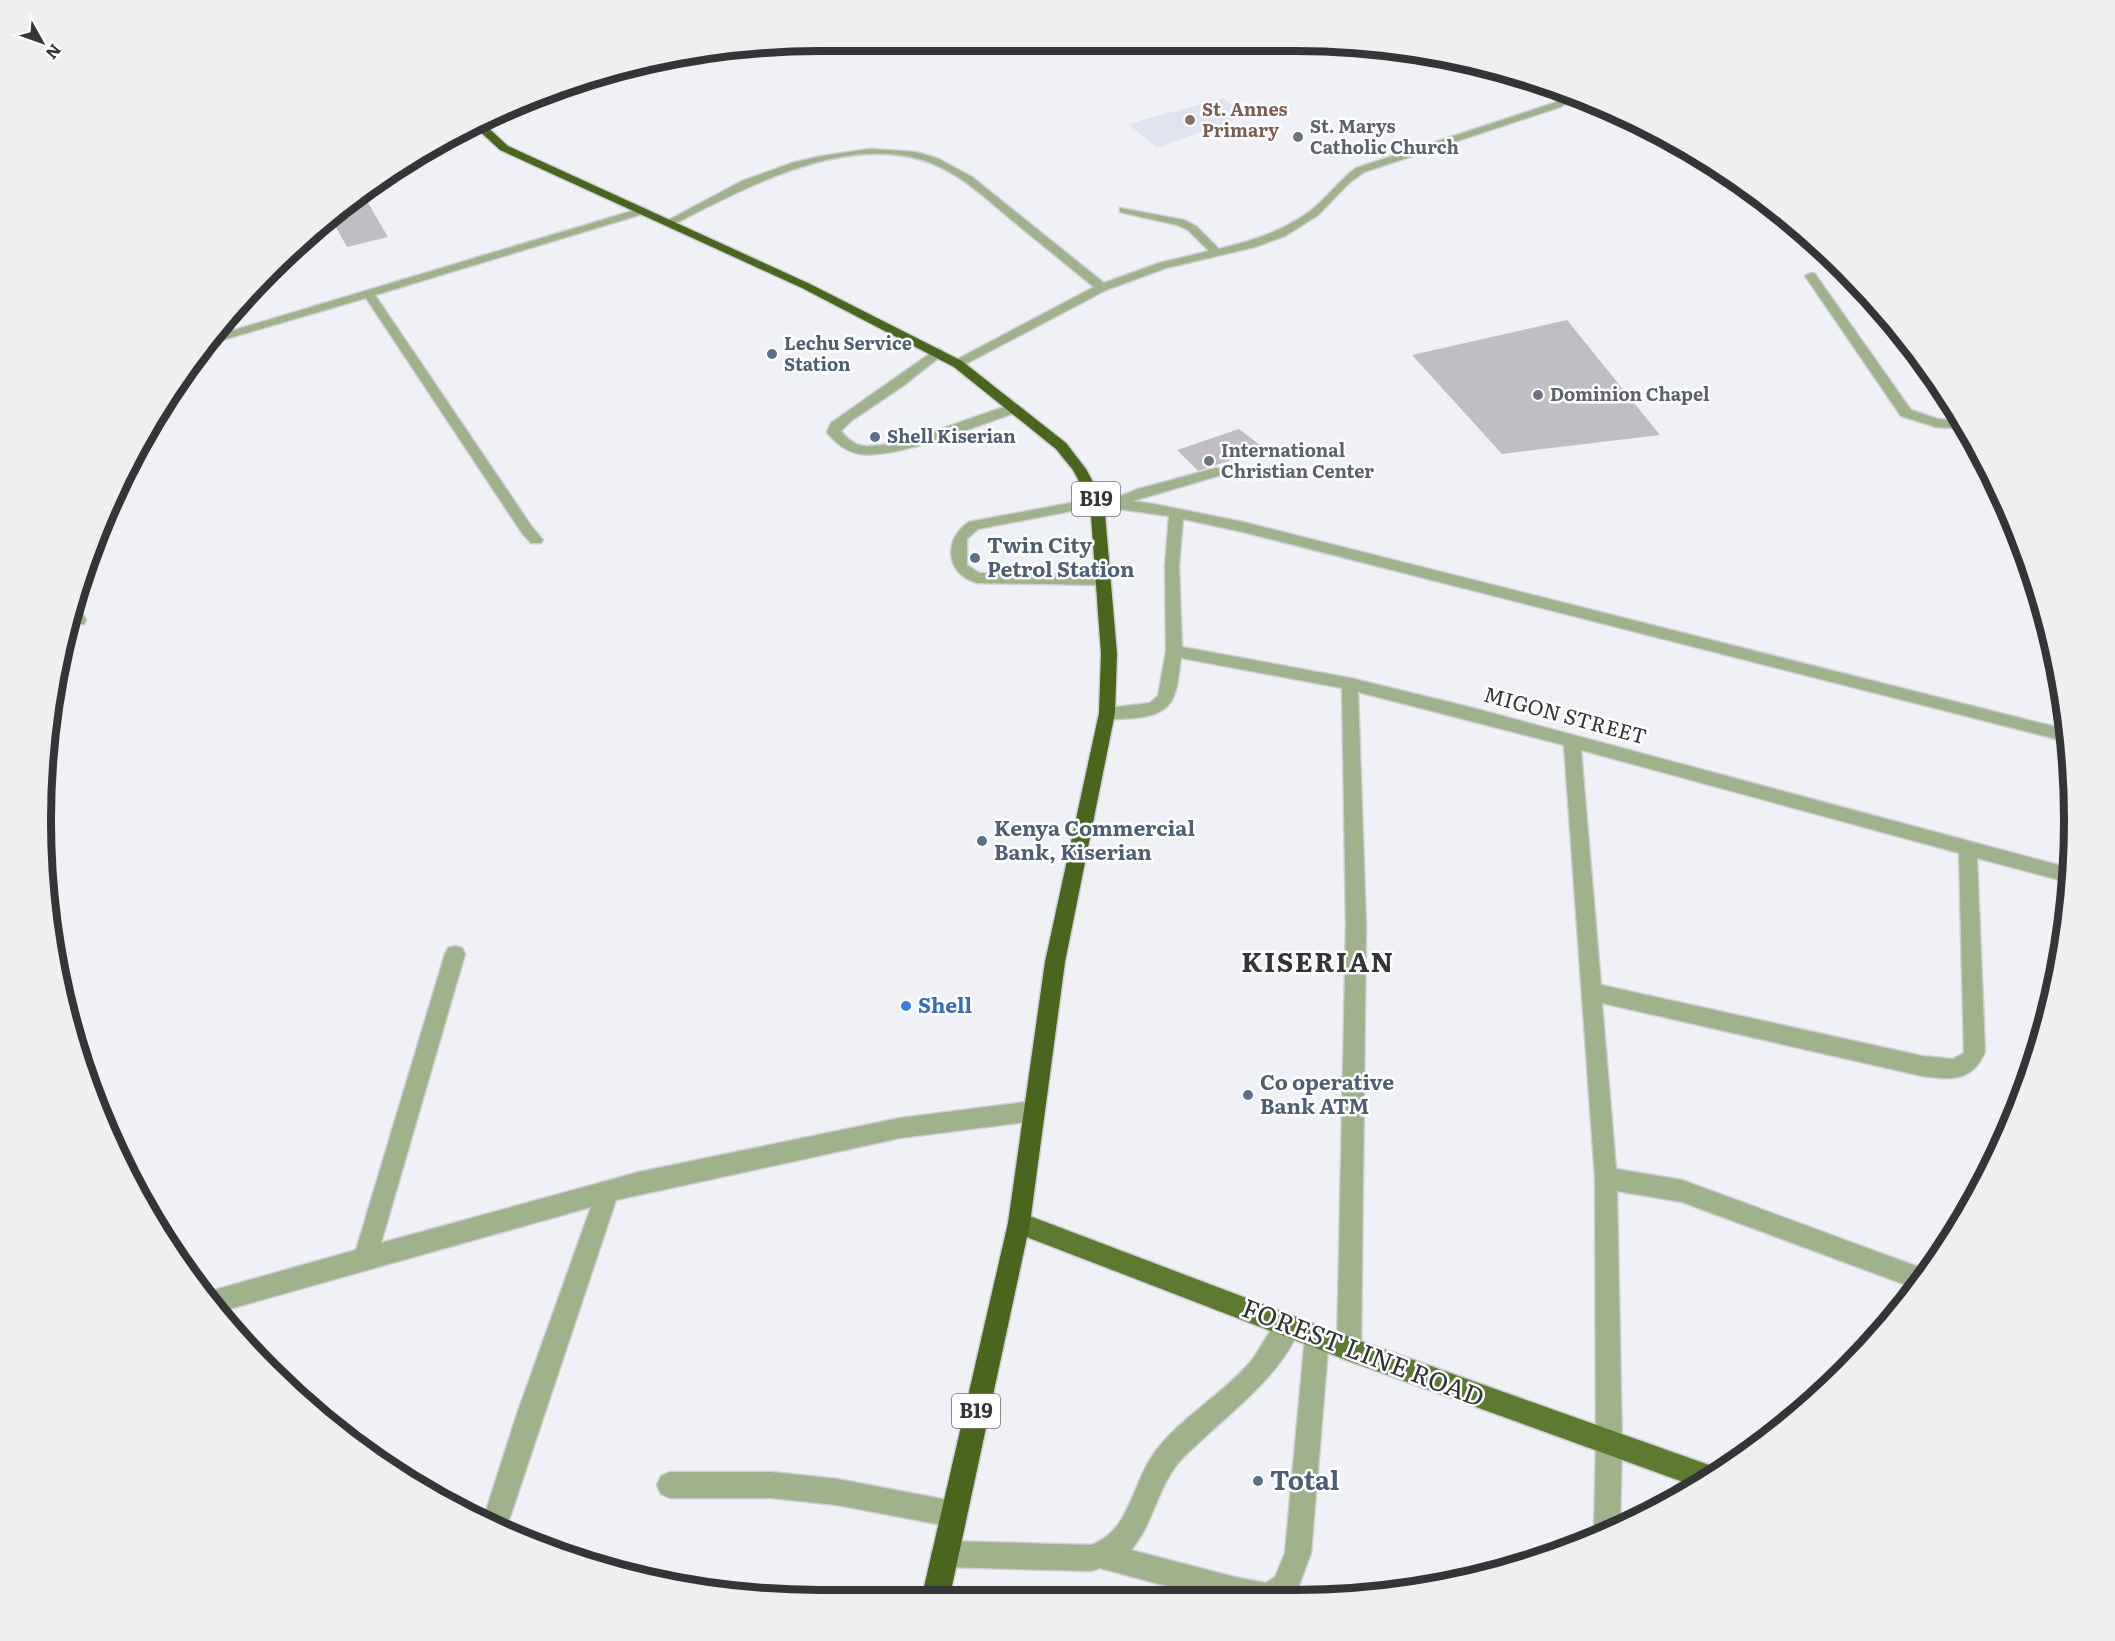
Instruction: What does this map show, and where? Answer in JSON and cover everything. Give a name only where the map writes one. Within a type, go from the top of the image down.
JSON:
[{"type":"highway","name":"B19","points":[[483,129],[504,148],[806,286],[958,364],[1061,447],[1079,469],[1097,502],[1108,654],[1107,713],[1055,962],[1018,1222],[937,1590]]},
{"type":"main road","name":"FOREST LINE ROAD","points":[[1018,1222],[1349,1350],[1699,1474]]},
{"type":"street","points":[[958,364],[1102,288],[1163,265],[1215,251],[1251,245],[1281,234],[1314,213],[1345,180],[1360,170],[1544,110],[1564,100]]},
{"type":"street","points":[[668,224],[760,177],[802,164],[852,153],[909,153],[950,169],[988,195],[1102,288]]},
{"type":"street","points":[[1124,210],[1180,222],[1192,228],[1215,251]]},
{"type":"street","points":[[222,338],[642,211]]},
{"type":"street","points":[[1811,276],[1906,413],[1936,423],[1954,425]]},
{"type":"street","points":[[368,293],[527,530],[536,540]]},
{"type":"street","points":[[938,352],[898,383],[846,418],[836,426],[834,432],[851,447],[877,450],[1015,408]]},
{"type":"street","points":[[1117,503],[1143,492],[1216,472]]},
{"type":"street","points":[[1103,580],[982,578],[967,574],[960,566],[960,539],[962,534],[974,525],[1097,502],[1154,508],[1243,526],[2058,734]]},
{"type":"street","points":[[1107,713],[1147,711],[1158,708],[1168,697],[1174,651],[1172,566],[1176,514]]},
{"type":"street","name":"MIGON STREET","points":[[1174,651],[1350,684],[1572,741],[2062,873]]},
{"type":"street","points":[[1349,1350],[1356,925],[1350,684]]},
{"type":"street","points":[[1572,741],[1606,1179],[1609,1443],[1607,1523]]},
{"type":"street","points":[[1591,992],[1922,1066],[1946,1069],[1964,1066],[1971,1061],[1975,1052],[1968,849]]},
{"type":"street","points":[[365,1260],[454,954]]},
{"type":"street","points":[[219,1300],[639,1183],[900,1128],[1034,1111]]},
{"type":"street","points":[[1606,1179],[1682,1191],[1913,1277]]},
{"type":"street","points":[[497,1518],[608,1192]]},
{"type":"street","points":[[944,1554],[1092,1558],[1119,1544],[1130,1532],[1162,1463],[1175,1448],[1259,1370],[1289,1326]]},
{"type":"street","points":[[1279,1590],[1285,1586],[1298,1553],[1317,1336]]},
{"type":"street","points":[[670,1485],[771,1485],[837,1492],[953,1514]]},
{"type":"street","points":[[1100,1555],[1230,1590]]},
{"type":"shaded area","name":"St. Annes Primary","points":[[1223,98],[1247,115],[1157,148],[1128,124]]},
{"type":"building","points":[[366,200],[388,237],[347,247],[334,224]]},
{"type":"building","name":"Dominion Chapel","points":[[1567,320],[1660,435],[1502,454],[1412,355]]},
{"type":"building","name":"International Christian Center","points":[[1239,429],[1265,449],[1198,471],[1177,450]]},
{"type":"place","name":"St. Annes Primary","points":[[1190,120]]},
{"type":"place","name":"St. Marys Catholic Church","points":[[1298,137]]},
{"type":"place","name":"Lechu Service Station","points":[[772,354]]},
{"type":"place","name":"Dominion Chapel","points":[[1538,395]]},
{"type":"place","name":"Shell Kiserian","points":[[875,437]]},
{"type":"place","name":"International Christian Center","points":[[1209,461]]},
{"type":"place","name":"Twin City Petrol Station","points":[[975,558]]},
{"type":"place","name":"Kenya Commercial Bank, Kiserian","points":[[982,841]]},
{"type":"place","name":"Shell","points":[[906,1006]]},
{"type":"place","name":"Co operative Bank ATM","points":[[1248,1095]]},
{"type":"place","name":"Total","points":[[1258,1481]]},
{"type":"district","name":"KISERIAN","points":[[1318,963]]}]
